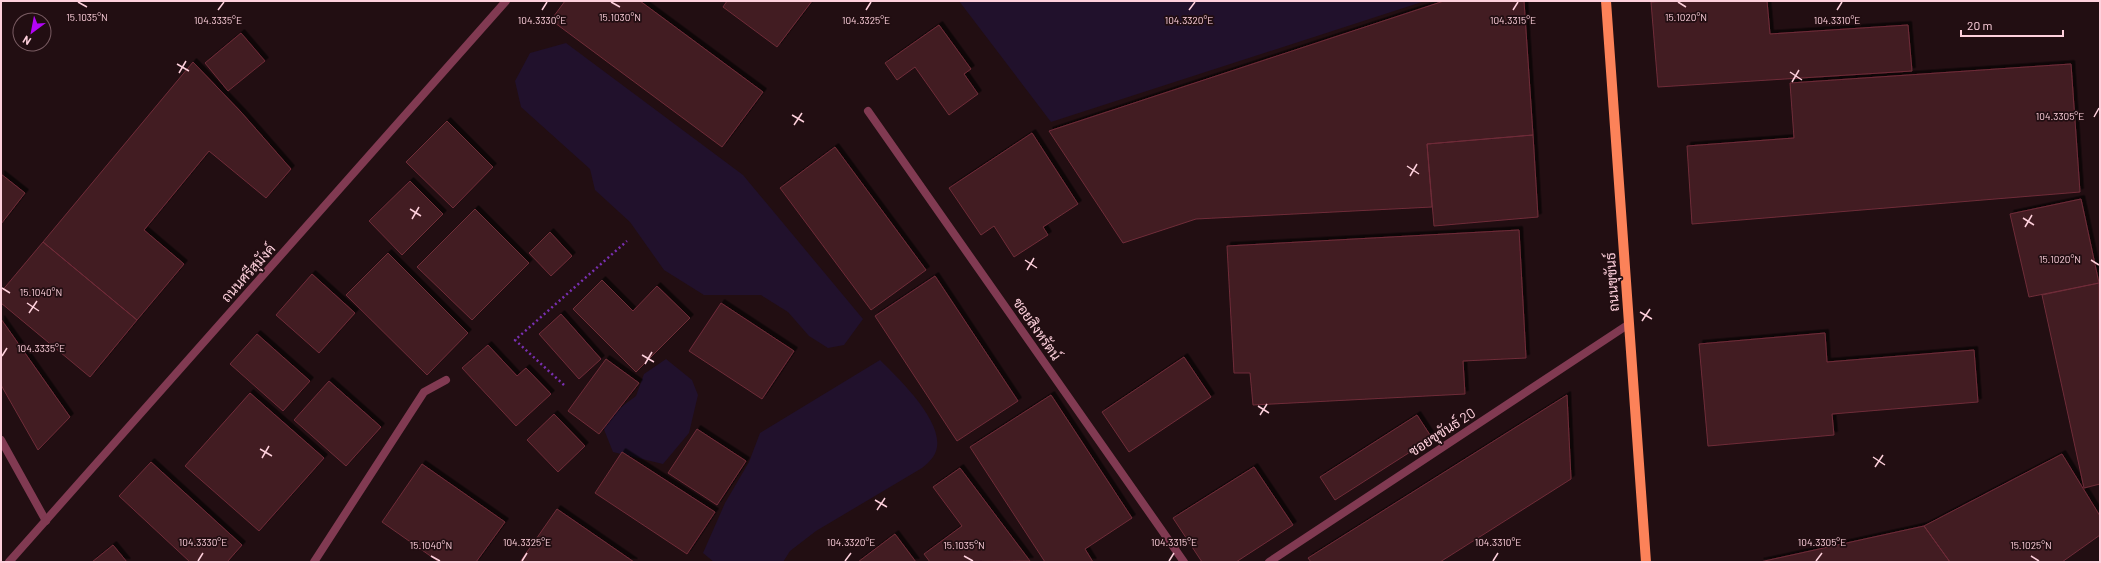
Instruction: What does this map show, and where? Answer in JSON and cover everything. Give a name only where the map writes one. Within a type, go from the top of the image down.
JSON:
[{"type":"main road","name":"ถนนขุขันธ์","points":[[1606,1],[1646,562]]},
{"type":"street","name":"ถนนศรีสุมังค์","points":[[9,562],[506,1]]},
{"type":"street","name":"ซอยสิงหรัตน์","points":[[868,111],[1184,562]]},
{"type":"street","name":"ซอยขุขันธ์ 20","points":[[1269,562],[1629,324]]},
{"type":"street","points":[[314,562],[424,392],[446,380]]},
{"type":"street","points":[[1,440],[46,521]]},
{"type":"path","points":[[564,386],[515,340],[627,240]]},
{"type":"shaded area","points":[[959,1],[1425,1],[1051,122]]},
{"type":"shaded area","points":[[566,43],[743,175],[863,319],[844,345],[828,348],[809,336],[788,312],[761,295],[704,295],[664,270],[630,222],[595,190],[590,169],[521,107],[515,81],[530,53]]},
{"type":"shaded area","points":[[666,359],[692,380],[698,395],[689,433],[663,464],[613,452],[601,422],[636,396],[644,374]]},
{"type":"shaded area","points":[[880,360],[910,391],[930,419],[936,433],[937,446],[933,457],[922,468],[816,531],[790,551],[783,562],[714,562],[703,553],[725,503],[749,462],[760,433]]},
{"type":"building","points":[[565,1],[640,1],[763,92],[722,147],[551,20]]},
{"type":"building","points":[[727,1],[812,1],[777,47],[723,7]]},
{"type":"building","points":[[1444,1],[1524,1],[1533,135],[1427,144],[1432,207],[1196,219],[1123,243],[1049,131]]},
{"type":"building","points":[[1767,1],[1770,34],[1908,25],[1912,71],[1658,87],[1651,2]]},
{"type":"building","points":[[939,25],[971,69],[964,74],[978,94],[949,115],[915,67],[897,80],[885,63]]},
{"type":"building","points":[[241,33],[265,61],[228,91],[205,63]]},
{"type":"building","points":[[193,62],[241,112],[291,169],[266,198],[209,151],[144,230],[184,264],[137,320],[43,242]]},
{"type":"building","points":[[2071,64],[2080,192],[1692,224],[1687,146],[1794,138],[1790,83]]},
{"type":"building","points":[[447,121],[493,167],[453,208],[406,162]]},
{"type":"building","points":[[1032,133],[1078,204],[1043,227],[1048,235],[1014,257],[994,226],[981,235],[949,188]]},
{"type":"building","points":[[1533,135],[1538,217],[1434,226],[1427,144]]},
{"type":"building","points":[[835,147],[926,270],[871,310],[780,188]]},
{"type":"building","points":[[1,174],[25,193],[1,224]]},
{"type":"building","points":[[410,181],[443,214],[402,255],[369,221]]},
{"type":"building","points":[[2081,199],[2099,283],[2029,297],[2010,214]]},
{"type":"building","points":[[475,209],[529,263],[472,320],[417,267]]},
{"type":"building","points":[[1519,230],[1526,358],[1463,361],[1465,394],[1253,405],[1250,373],[1234,373],[1227,246]]},
{"type":"building","points":[[550,232],[572,256],[551,276],[529,253]]},
{"type":"building","points":[[43,242],[137,320],[90,377],[1,303],[1,292]]},
{"type":"building","points":[[388,253],[468,333],[427,375],[346,295]]},
{"type":"building","points":[[312,274],[355,313],[319,353],[276,315]]},
{"type":"building","points":[[935,276],[1018,401],[957,441],[875,316]]},
{"type":"building","points":[[602,280],[633,311],[657,286],[690,318],[636,372],[573,309]]},
{"type":"building","points":[[2099,283],[2100,484],[2084,488],[2042,295]]},
{"type":"building","points":[[721,303],[794,351],[762,399],[689,351]]},
{"type":"building","points":[[561,314],[601,359],[579,379],[539,334]]},
{"type":"building","points":[[1,319],[70,417],[38,450],[1,385]]},
{"type":"building","points":[[1825,333],[1827,362],[1974,350],[1978,402],[1832,414],[1834,435],[1708,446],[1699,344]]},
{"type":"building","points":[[257,334],[310,381],[283,411],[230,364]]},
{"type":"building","points":[[488,345],[517,376],[526,368],[551,394],[516,426],[462,368]]},
{"type":"building","points":[[1184,357],[1211,397],[1129,452],[1102,412]]},
{"type":"building","points":[[606,359],[639,383],[599,434],[568,411]]},
{"type":"building","points":[[329,381],[381,427],[346,466],[294,420]]},
{"type":"building","points":[[250,393],[324,458],[259,531],[185,466]]},
{"type":"building","points":[[1051,395],[1132,518],[1085,549],[1093,562],[1045,562],[970,447]]},
{"type":"building","points":[[1567,395],[1571,479],[1440,562],[1311,562],[1308,558]]},
{"type":"building","points":[[554,414],[585,446],[558,472],[527,440]]},
{"type":"building","points":[[1417,415],[1432,438],[1335,500],[1320,477]]},
{"type":"building","points":[[697,429],[746,461],[717,505],[668,473]]},
{"type":"building","points":[[622,452],[715,512],[687,554],[595,493]]},
{"type":"building","points":[[2062,454],[2100,516],[2100,535],[2062,562],[1950,562],[1924,526]]},
{"type":"building","points":[[151,462],[242,545],[227,562],[190,562],[119,496]]},
{"type":"building","points":[[422,464],[505,522],[476,562],[439,562],[382,522]]},
{"type":"building","points":[[1254,467],[1293,525],[1236,562],[1202,562],[1173,518]]},
{"type":"building","points":[[960,468],[1030,561],[930,562],[924,554],[962,526],[933,487]]},
{"type":"building","points":[[557,509],[634,562],[520,562]]},
{"type":"building","points":[[1924,526],[1950,562],[1760,562]]},
{"type":"building","points":[[895,534],[916,562],[858,562]]},
{"type":"building","points":[[113,545],[127,562],[92,562]]}]
